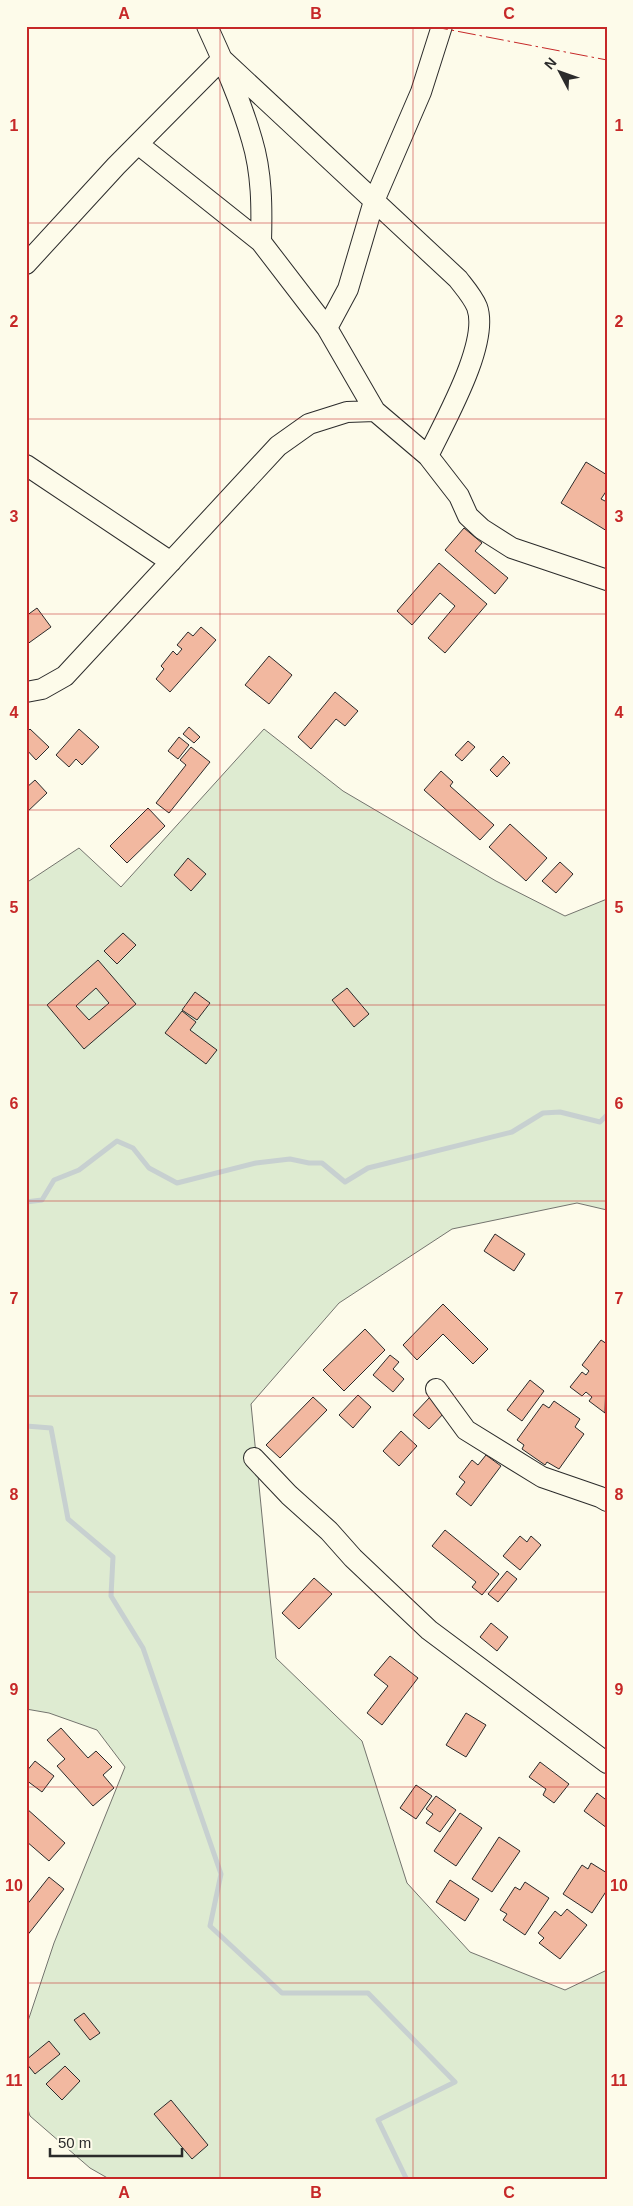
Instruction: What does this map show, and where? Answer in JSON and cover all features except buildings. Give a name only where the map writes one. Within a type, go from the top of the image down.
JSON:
[{"type":"street","points":[[207,26],[222,59],[253,140],[262,198],[261,242]]},
{"type":"street","points":[[327,328],[348,289],[374,201],[421,92],[442,26]]},
{"type":"street","points":[[26,264],[138,144],[222,59]]},
{"type":"street","points":[[222,59],[458,278],[478,309],[478,330],[469,372],[428,456]]},
{"type":"street","points":[[138,144],[261,242],[327,328],[375,410],[428,456],[459,496],[468,516],[482,529],[512,548],[607,580]]},
{"type":"street","points":[[26,692],[42,689],[65,676],[278,446],[309,424],[347,412],[375,410]]},
{"type":"street","points":[[26,465],[171,562]]},
{"type":"street","points":[[436,1389],[466,1430],[542,1476],[607,1501]]},
{"type":"street","points":[[254,1458],[289,1495],[329,1531],[353,1558],[429,1630],[607,1763]]},
{"type":"green space","points":[[264,729],[343,791],[496,881],[565,916],[607,899],[607,1210],[577,1203],[452,1229],[339,1303],[251,1404],[276,1658],[362,1741],[407,1883],[470,1952],[565,1990],[607,1970],[607,2180],[111,2180],[90,2168],[30,2116],[26,2103],[26,2027],[54,1943],[125,1767],[97,1730],[49,1713],[26,1709],[26,883],[79,848],[121,887]]},
{"type":"waterway","points":[[26,1202],[42,1200],[54,1180],[79,1170],[117,1141],[133,1148],[149,1168],[177,1183],[256,1163],[290,1159],[309,1163],[322,1163],[345,1182],[368,1168],[512,1132],[543,1113],[560,1112],[600,1122],[607,1115]]},
{"type":"waterway","points":[[26,1426],[51,1428],[68,1519],[113,1557],[111,1596],[143,1648],[221,1874],[210,1926],[282,1993],[368,1993],[455,2082],[378,2120],[407,2180]]},
{"type":"power","points":[[430,26],[607,60]]}]
